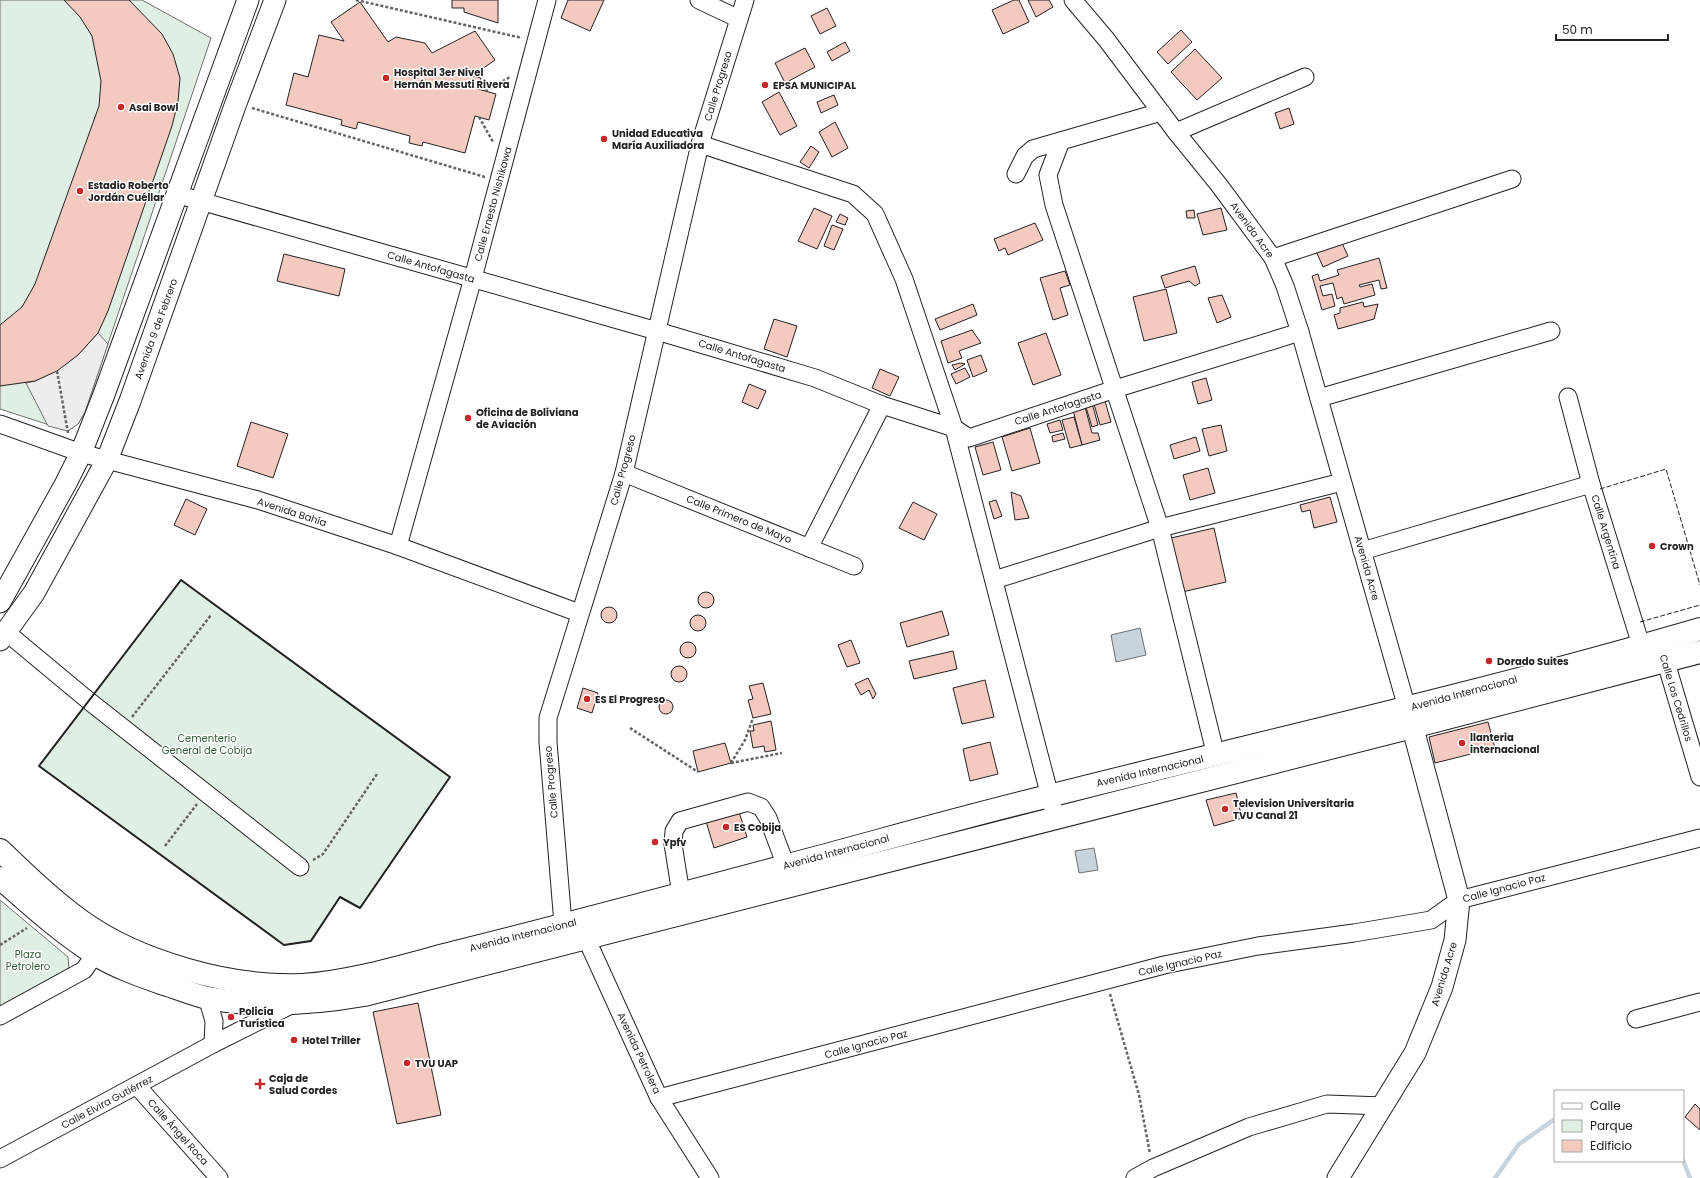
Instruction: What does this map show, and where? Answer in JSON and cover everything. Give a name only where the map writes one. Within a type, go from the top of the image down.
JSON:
[{"type":"highway","name":"Avenida Internacional","points":[[1654,654],[1700,629]]},
{"type":"highway","name":"Avenida Internacional","points":[[0,878],[55,927],[101,946],[155,959],[209,976],[255,982],[300,985],[346,979],[573,932],[1056,818],[1409,718],[1654,654],[1700,652]]},
{"type":"highway","name":"Avenida Internacional","points":[[0,850],[101,946],[144,977],[207,997],[243,1002],[291,1005],[364,996],[573,932],[681,894],[1049,796],[1216,756],[1409,718]]},
{"type":"main road","points":[[0,602],[71,450],[103,397],[248,0]]},
{"type":"main road","name":"Avenida 9 de Febrero","points":[[3,636],[34,593],[107,460],[130,401],[236,103],[275,0]]},
{"type":"main road","name":"Avenida Acre","points":[[1338,1178],[1415,1053],[1442,987],[1455,940],[1459,900],[1409,718]]},
{"type":"street","name":"Calle Ernesto Nishikawa","points":[[398,546],[473,278],[547,0]]},
{"type":"street","points":[[700,0],[741,6]]},
{"type":"street","name":"Avenida Acre","points":[[1073,0],[1106,39],[1160,112],[1219,185],[1273,258],[1285,286],[1300,332],[1409,718]]},
{"type":"street","name":"Calle Progreso","points":[[573,932],[548,742],[548,718],[624,473],[700,144],[741,6]]},
{"type":"street","points":[[1176,132],[1305,77]]},
{"type":"street","points":[[1016,174],[1025,156],[1032,149],[1061,142],[1160,112]]},
{"type":"street","points":[[1061,142],[1048,175],[1054,205],[1160,528],[1216,756]]},
{"type":"street","points":[[700,144],[853,194],[875,214],[904,279],[954,428],[1049,796],[1056,818]]},
{"type":"street","points":[[1273,258],[1512,180]]},
{"type":"street","name":"Calle Antofagasta","points":[[176,194],[657,330],[814,378],[882,405],[954,428],[969,438],[1115,389],[1300,332]]},
{"type":"street","points":[[1319,398],[1551,331]]},
{"type":"street","name":"Calle Argentina","points":[[1568,397],[1591,484],[1654,654]]},
{"type":"street","points":[[809,548],[882,405]]},
{"type":"street","name":"Avenida Bahía","points":[[0,424],[71,450],[258,500],[398,546],[580,613]]},
{"type":"street","name":"Calle Primero de Mayo","points":[[624,473],[854,566]]},
{"type":"street","points":[[994,580],[1160,528],[1342,482]]},
{"type":"street","points":[[1362,551],[1591,484]]},
{"type":"street","points":[[3,636],[124,728],[300,867]]},
{"type":"street","name":"Calle Los Cedrillos","points":[[1654,654],[1700,777]]},
{"type":"street","points":[[681,894],[673,844],[674,831],[680,821],[748,802],[761,807],[768,818],[786,866]]},
{"type":"street","name":"Calle Ignacio Paz","points":[[659,1098],[1164,965],[1258,946],[1354,933],[1431,920],[1459,900],[1700,838]]},
{"type":"street","name":"Avenida Petrolera","points":[[573,932],[659,1098],[710,1178]]},
{"type":"street","points":[[0,1016],[84,970],[101,946]]},
{"type":"street","points":[[207,997],[214,1021],[213,1044]]},
{"type":"street","points":[[1636,1019],[1700,1002]]},
{"type":"street","name":"Calle Elvira Gutiérrez","points":[[0,1159],[213,1044],[291,1005]]},
{"type":"street","name":"Calle Ángel Roca","points":[[137,1086],[219,1178]]},
{"type":"street","points":[[1135,1178],[1153,1168],[1249,1127],[1327,1104],[1383,1106]]},
{"type":"path","points":[[356,0],[536,41]]},
{"type":"path","points":[[485,91],[530,65]]},
{"type":"path","points":[[236,103],[499,181]]},
{"type":"path","points":[[478,117],[504,162]]},
{"type":"path","points":[[57,370],[71,450]]},
{"type":"path","points":[[124,728],[210,615]]},
{"type":"path","points":[[753,718],[745,740],[731,764],[782,753]]},
{"type":"path","points":[[630,728],[698,772]]},
{"type":"path","points":[[300,867],[323,854],[377,774]]},
{"type":"path","points":[[165,846],[205,793]]},
{"type":"path","points":[[0,945],[27,928]]},
{"type":"path","points":[[1107,980],[1115,1014],[1139,1095],[1153,1168]]},
{"type":"green space","name":"Estadio Roberto Jordán Cuéllar","points":[[0,0],[142,0],[211,38],[85,412],[78,424],[68,431],[0,409]]},
{"type":"green space","name":"Cementerio General de Cobija","points":[[181,580],[450,777],[360,908],[340,897],[310,941],[284,945],[39,766]]},
{"type":"green space","name":"Plaza Petrolero","points":[[0,900],[68,957],[69,968],[0,1006]]},
{"type":"shaded area","points":[[98,333],[108,344],[85,412],[78,424],[68,431],[48,426],[26,383],[35,381],[57,370],[78,355]]},
{"type":"shaded area","points":[[1140,628],[1146,655],[1116,662],[1111,635]]},
{"type":"shaded area","points":[[1094,848],[1098,870],[1079,873],[1075,851]]},
{"type":"building","name":"Estadio Roberto Jordán Cuéllar","points":[[64,0],[129,0],[162,34],[173,54],[180,78],[178,102],[172,126],[108,311],[98,333],[78,355],[57,371],[35,381],[0,386],[0,325],[22,307],[35,284],[99,106],[101,81],[92,36],[80,17]]},
{"type":"building","points":[[452,0],[498,0],[498,23],[464,12],[464,8],[452,8]]},
{"type":"building","points":[[568,0],[604,0],[590,31],[561,18]]},
{"type":"building","points":[[1014,0],[1019,0],[1029,22],[1003,34],[992,10]]},
{"type":"building","points":[[1028,0],[1049,0],[1053,7],[1036,17]]},
{"type":"building","name":"Hospital 3er Nivel Hernán Messuti Rivera","points":[[360,2],[388,42],[396,37],[425,43],[432,53],[475,31],[495,60],[472,76],[481,78],[478,89],[496,94],[489,120],[475,116],[465,153],[423,142],[422,146],[409,143],[410,136],[358,122],[356,129],[341,125],[342,120],[286,105],[294,73],[308,77],[319,35],[344,41],[331,22]]},
{"type":"building","points":[[827,8],[836,26],[820,34],[811,16]]},
{"type":"building","points":[[1181,30],[1192,42],[1168,64],[1157,52]]},
{"type":"building","points":[[845,42],[850,51],[832,61],[827,52]]},
{"type":"building","points":[[805,48],[815,67],[785,83],[775,63]]},
{"type":"building","points":[[1195,49],[1222,78],[1197,100],[1171,72]]},
{"type":"building","points":[[779,92],[797,126],[780,135],[762,102]]},
{"type":"building","points":[[834,95],[838,105],[821,113],[817,102]]},
{"type":"building","points":[[1289,108],[1294,124],[1280,129],[1275,113]]},
{"type":"building","points":[[835,122],[848,148],[832,157],[819,132]]},
{"type":"building","points":[[811,146],[819,152],[809,168],[800,162]]},
{"type":"building","points":[[814,208],[832,216],[817,249],[798,241]]},
{"type":"building","points":[[1221,208],[1227,230],[1203,235],[1197,214]]},
{"type":"building","points":[[1194,210],[1195,218],[1187,218],[1186,211]]},
{"type":"building","points":[[840,214],[848,218],[845,225],[836,222]]},
{"type":"building","points":[[1035,223],[1043,240],[1008,255],[1005,248],[999,251],[994,239]]},
{"type":"building","points":[[832,225],[843,229],[834,250],[824,246]]},
{"type":"building","points":[[1341,241],[1348,256],[1323,267],[1316,251]]},
{"type":"building","points":[[284,254],[345,269],[339,296],[277,281]]},
{"type":"building","points":[[1379,258],[1387,288],[1381,289],[1379,280],[1359,285],[1360,287],[1372,284],[1375,295],[1344,304],[1342,297],[1337,299],[1333,283],[1320,286],[1323,296],[1332,294],[1335,306],[1322,310],[1312,276],[1318,274],[1320,281],[1339,275],[1337,270]]},
{"type":"building","points":[[1195,266],[1200,283],[1195,286],[1189,281],[1165,288],[1161,276]]},
{"type":"building","points":[[1065,271],[1070,285],[1060,288],[1068,315],[1053,320],[1040,278]]},
{"type":"building","points":[[1166,289],[1177,333],[1144,341],[1133,297]]},
{"type":"building","points":[[1222,295],[1231,317],[1217,323],[1208,298]]},
{"type":"building","points":[[1363,302],[1364,307],[1378,304],[1374,319],[1338,329],[1334,315],[1340,313],[1340,308]]},
{"type":"building","points":[[973,304],[977,315],[940,330],[935,319]]},
{"type":"building","points":[[774,319],[797,326],[787,357],[764,349]]},
{"type":"building","points":[[972,330],[981,343],[959,351],[962,358],[948,363],[941,341]]},
{"type":"building","points":[[1046,333],[1061,375],[1033,385],[1018,343]]},
{"type":"building","points":[[981,355],[987,371],[973,377],[967,360]]},
{"type":"building","points":[[960,363],[965,364],[955,370],[952,365]]},
{"type":"building","points":[[965,368],[970,377],[956,384],[951,374]]},
{"type":"building","points":[[880,369],[899,377],[890,396],[872,388]]},
{"type":"building","points":[[1206,378],[1212,400],[1198,404],[1192,382]]},
{"type":"building","points":[[749,384],[766,391],[758,409],[742,402]]},
{"type":"building","points":[[1103,394],[1111,422],[1100,425],[1092,397]]},
{"type":"building","points":[[1092,403],[1098,425],[1092,427],[1085,404]]},
{"type":"building","points":[[1085,407],[1092,433],[1098,433],[1100,440],[1082,445],[1073,410]]},
{"type":"building","points":[[1074,417],[1082,445],[1070,448],[1062,420]]},
{"type":"building","points":[[1060,420],[1063,430],[1050,433],[1047,424]]},
{"type":"building","points":[[251,422],[288,434],[273,478],[237,466]]},
{"type":"building","points":[[1221,425],[1227,451],[1209,456],[1202,429]]},
{"type":"building","points":[[1030,428],[1040,463],[1012,471],[1002,437]]},
{"type":"building","points":[[1063,433],[1065,439],[1053,442],[1052,436]]},
{"type":"building","points":[[1196,437],[1200,451],[1174,459],[1170,445]]},
{"type":"building","points":[[993,442],[1001,470],[983,475],[975,447]]},
{"type":"building","points":[[1208,468],[1215,493],[1190,500],[1183,475]]},
{"type":"building","points":[[1011,492],[1021,496],[1029,518],[1015,520]]},
{"type":"building","points":[[1330,497],[1337,522],[1314,528],[1310,510],[1302,512],[1300,505]]},
{"type":"building","points":[[186,499],[207,509],[195,535],[174,525]]},
{"type":"building","points":[[996,500],[1002,516],[994,519],[989,502]]},
{"type":"building","points":[[913,502],[937,514],[924,540],[899,528]]},
{"type":"building","points":[[1214,528],[1226,582],[1182,592],[1171,538]]},
{"type":"building","points":[[706,592],[713,597],[714,600],[709,607],[706,608],[699,603],[698,600],[703,593]]},
{"type":"building","points":[[609,607],[616,612],[617,615],[612,622],[609,623],[602,618],[601,615],[606,608]]},
{"type":"building","points":[[942,611],[949,635],[907,647],[900,623]]},
{"type":"building","points":[[698,615],[705,620],[706,623],[701,630],[698,631],[691,626],[690,623],[695,616]]},
{"type":"building","points":[[851,640],[860,663],[847,667],[838,645]]},
{"type":"building","points":[[688,642],[695,647],[696,650],[691,657],[688,658],[681,653],[680,650],[685,643]]},
{"type":"building","points":[[953,651],[957,669],[914,679],[909,661]]},
{"type":"building","points":[[679,666],[686,671],[687,674],[682,681],[679,682],[672,677],[671,674],[676,667]]},
{"type":"building","points":[[868,678],[876,694],[873,699],[869,690],[861,695],[855,684]]},
{"type":"building","points":[[985,680],[994,717],[962,724],[953,688]]},
{"type":"building","points":[[763,683],[771,714],[753,718],[748,700],[753,699],[749,686]]},
{"type":"building","points":[[583,688],[598,693],[592,713],[577,708]]},
{"type":"building","points":[[663,700],[669,700],[673,704],[673,710],[669,714],[663,714],[659,710],[659,704]]},
{"type":"building","points":[[771,721],[776,750],[765,752],[764,746],[753,748],[750,731],[754,731],[753,725]]},
{"type":"building","name":"llanteria internacional","points":[[1488,722],[1495,748],[1435,763],[1429,737]]},
{"type":"building","points":[[990,742],[998,774],[970,781],[963,749]]},
{"type":"building","points":[[725,743],[731,763],[698,772],[693,751]]},
{"type":"building","name":"Television Universitaria TVU Canal 21","points":[[1236,793],[1242,818],[1214,826],[1206,800]]},
{"type":"building","name":"ES Cobija","points":[[738,809],[747,837],[714,848],[705,818]]},
{"type":"building","name":"TVU UAP","points":[[418,1003],[441,1115],[397,1124],[373,1012]]},
{"type":"building","points":[[1695,1104],[1700,1109],[1700,1130],[1685,1117]]},
{"type":"waterway","points":[[1495,1178],[1519,1144],[1554,1120]]},
{"type":"waterway","points":[[1684,1162],[1690,1178]]},
{"type":"fence","points":[[1600,489],[1666,469],[1700,585]]},
{"type":"fence","points":[[1640,622],[1700,605]]},
{"type":"wall","points":[[181,580],[450,777],[360,908],[340,897],[311,941],[284,945],[39,766],[181,580]]},
{"type":"place","name":"Hospital 3er Nivel Hernán Messuti Rivera","points":[[386,78]]},
{"type":"place","name":"EPSA MUNICIPAL","points":[[765,85]]},
{"type":"place","name":"Asai Bowl","points":[[121,107]]},
{"type":"place","name":"Unidad Educativa María Auxiliadora","points":[[604,139]]},
{"type":"place","name":"Estadio Roberto Jordán Cuéllar","points":[[80,191]]},
{"type":"place","name":"Oficina de Boliviana de Aviación","points":[[468,418]]},
{"type":"place","name":"Crown","points":[[1652,546]]},
{"type":"place","name":"Dorado Suites","points":[[1489,661]]},
{"type":"place","name":"ES El Progreso","points":[[587,699]]},
{"type":"place","name":"llanteria internacional","points":[[1462,743]]},
{"type":"place","name":"Television Universitaria TVU Canal 21","points":[[1225,809]]},
{"type":"place","name":"ES Cobija","points":[[726,827]]},
{"type":"place","name":"Ypfv","points":[[655,842]]},
{"type":"place","name":"Policía Turística","points":[[231,1017]]},
{"type":"place","name":"Hotel Triller","points":[[294,1040]]},
{"type":"place","name":"TVU UAP","points":[[407,1063]]},
{"type":"place","name":"Caja de Salud Cordes","points":[[260,1084]]}]
